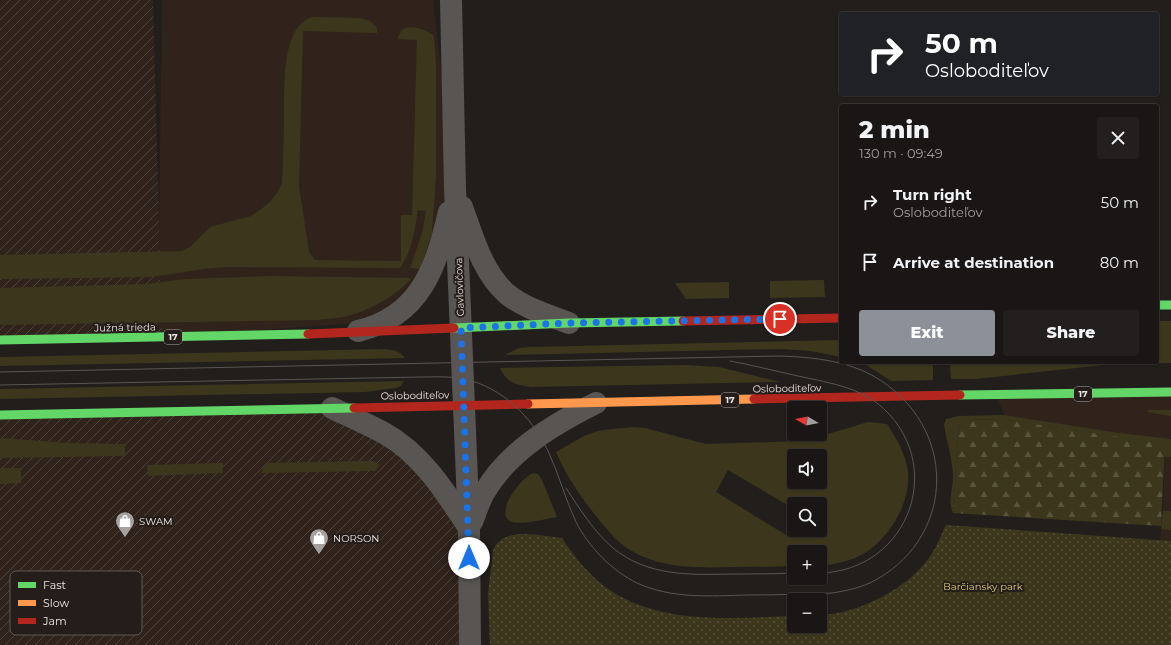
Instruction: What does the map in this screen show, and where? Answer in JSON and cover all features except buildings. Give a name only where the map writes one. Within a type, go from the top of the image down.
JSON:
[{"type":"main road","points":[[1159,305],[1171,305]]},
{"type":"main road","name":"17","points":[[347,333],[568,323],[839,318]]},
{"type":"main road","name":"Južná trieda","points":[[0,340],[347,333]]},
{"type":"main road","name":"Osloboditeľov","points":[[332,408],[1171,392]]},
{"type":"main road","name":"17","points":[[0,415],[332,408]]},
{"type":"street","name":"Gavlovičova","points":[[451,0],[455,188],[469,528],[470,645]]},
{"type":"street","points":[[455,188],[483,261],[498,284],[508,294],[522,303],[568,323]]},
{"type":"street","points":[[347,333],[361,330],[386,321],[403,309],[413,299],[427,279],[437,257],[455,188]]},
{"type":"street","points":[[469,528],[484,493],[499,472],[517,453],[566,418],[596,403]]},
{"type":"street","points":[[332,408],[384,433],[412,454],[443,488],[469,528]]},
{"type":"shaded area","points":[[0,0],[153,0],[162,337],[0,340]]},
{"type":"shaded area","points":[[162,0],[433,0],[455,188],[442,241],[386,321],[162,337],[159,228]]},
{"type":"shaded area","points":[[1171,392],[1171,541],[1160,541],[1163,511],[1165,444],[1007,420],[995,395]]},
{"type":"shaded area","points":[[332,408],[384,433],[469,528],[470,645],[0,645],[0,415]]},
{"type":"green space","points":[[309,18],[360,18],[370,21],[377,28],[377,33],[303,31],[299,186],[309,252],[315,260],[401,261],[401,215],[412,215],[417,40],[398,39],[403,29],[413,27],[425,30],[434,36],[436,66],[436,177],[432,233],[420,269],[410,268],[422,233],[426,211],[418,210],[408,254],[400,268],[230,267],[149,277],[0,279],[0,255],[182,251],[190,247],[210,227],[251,216],[271,201],[282,183],[285,76],[289,48],[293,36],[299,26]]},
{"type":"green space","points":[[271,276],[412,278],[394,294],[372,307],[352,315],[317,320],[0,325],[0,288],[146,284],[186,279]]},
{"type":"green space","points":[[824,280],[825,297],[770,298],[770,281]]},
{"type":"green space","points":[[729,282],[729,298],[686,299],[675,283]]},
{"type":"green space","points":[[1159,321],[1171,321],[1171,363],[1159,363]]},
{"type":"green space","points":[[839,340],[839,357],[811,351],[781,349],[505,355],[519,348]]},
{"type":"green space","points":[[384,349],[398,352],[405,358],[0,366],[0,357]]},
{"type":"green space","points":[[863,364],[933,364],[933,380],[891,381]]},
{"type":"green space","points":[[950,364],[1113,364],[976,379],[951,379]]},
{"type":"green space","points":[[686,365],[719,367],[780,382],[531,387],[508,380],[500,368]]},
{"type":"green space","points":[[404,381],[401,386],[396,388],[365,392],[0,399],[0,389]]},
{"type":"green space","points":[[1148,410],[1171,410],[1171,416],[1148,412]]},
{"type":"green space","points":[[1004,415],[1119,433],[1171,439],[1171,457],[1164,457],[1164,444],[1007,420],[959,419],[953,513],[951,508],[951,499],[953,474],[944,424],[946,419],[959,416]]},
{"type":"green space","points":[[959,419],[1007,420],[1165,444],[1161,526],[953,513]]},
{"type":"green space","points":[[868,422],[887,424],[905,459],[908,472],[906,495],[897,518],[883,538],[860,556],[843,562],[827,565],[827,545],[787,545],[787,566],[689,567],[646,558],[633,552],[620,543],[579,493],[564,469],[556,452],[584,436],[598,431],[633,427],[645,428],[706,444],[827,441],[827,434]],"holes":[[[728,470],[787,505],[787,497],[827,497],[827,537],[787,537],[787,533],[786,535],[716,492]]]},
{"type":"green space","points":[[0,438],[69,443],[125,444],[125,456],[0,458]]},
{"type":"green space","points":[[374,461],[380,465],[375,471],[261,473],[266,463]]},
{"type":"green space","points":[[223,463],[223,473],[148,476],[147,465]]},
{"type":"green space","points":[[0,468],[21,468],[21,483],[0,484]]},
{"type":"green space","points":[[533,473],[538,474],[542,480],[557,517],[528,522],[511,522],[505,515],[508,501],[526,477]]},
{"type":"green space","points":[[1163,511],[1171,511],[1171,530],[1161,529]]},
{"type":"green space","name":"Barčiansky park","points":[[946,525],[1171,541],[1171,645],[490,645],[488,594],[493,551],[498,543],[513,535],[533,534],[562,538],[581,564],[604,586],[625,599],[647,608],[671,614],[696,617],[746,618],[787,616],[787,633],[827,633],[827,614],[851,610],[882,597],[910,578],[922,567],[937,544]]},
{"type":"tram line","points":[[0,372],[779,356],[819,359],[839,363]]},
{"type":"tram line","points":[[730,361],[829,383],[859,392],[877,403],[899,427],[911,453],[915,481],[910,509],[897,533],[877,554],[852,567],[827,572]]},
{"type":"tram line","points":[[0,385],[437,377],[459,378],[478,383],[503,396],[514,405],[524,415],[541,438],[552,460],[576,522],[594,549],[610,565],[637,583],[664,592],[720,596],[832,593],[852,589],[870,583],[898,564],[918,541],[931,515],[936,486],[934,457],[925,429],[908,404],[883,382],[859,369],[842,364]]},
{"type":"tram line","points":[[566,488],[588,520],[606,542],[626,557],[640,564],[654,569],[684,574],[787,573]]},
{"type":"traffic: fast","points":[[1159,305],[1171,305]]},
{"type":"traffic: fast","points":[[454,328],[569,323],[683,321]]},
{"type":"traffic: fast","points":[[0,340],[308,334]]},
{"type":"traffic: fast","points":[[960,395],[1171,392]]},
{"type":"traffic: fast","points":[[0,415],[354,408]]},
{"type":"traffic: slow","points":[[528,404],[754,399]]},
{"type":"traffic: jam","points":[[683,321],[839,318]]},
{"type":"traffic: jam","points":[[308,334],[454,328]]},
{"type":"traffic: jam","points":[[754,399],[960,395]]},
{"type":"traffic: jam","points":[[354,408],[528,404]]},
{"type":"place","name":"SWAM","points":[[125,538]]},
{"type":"place","name":"NORSON","points":[[319,555]]},
{"type":"route","points":[[469,558],[461,328],[568,323],[780,319]]}]
